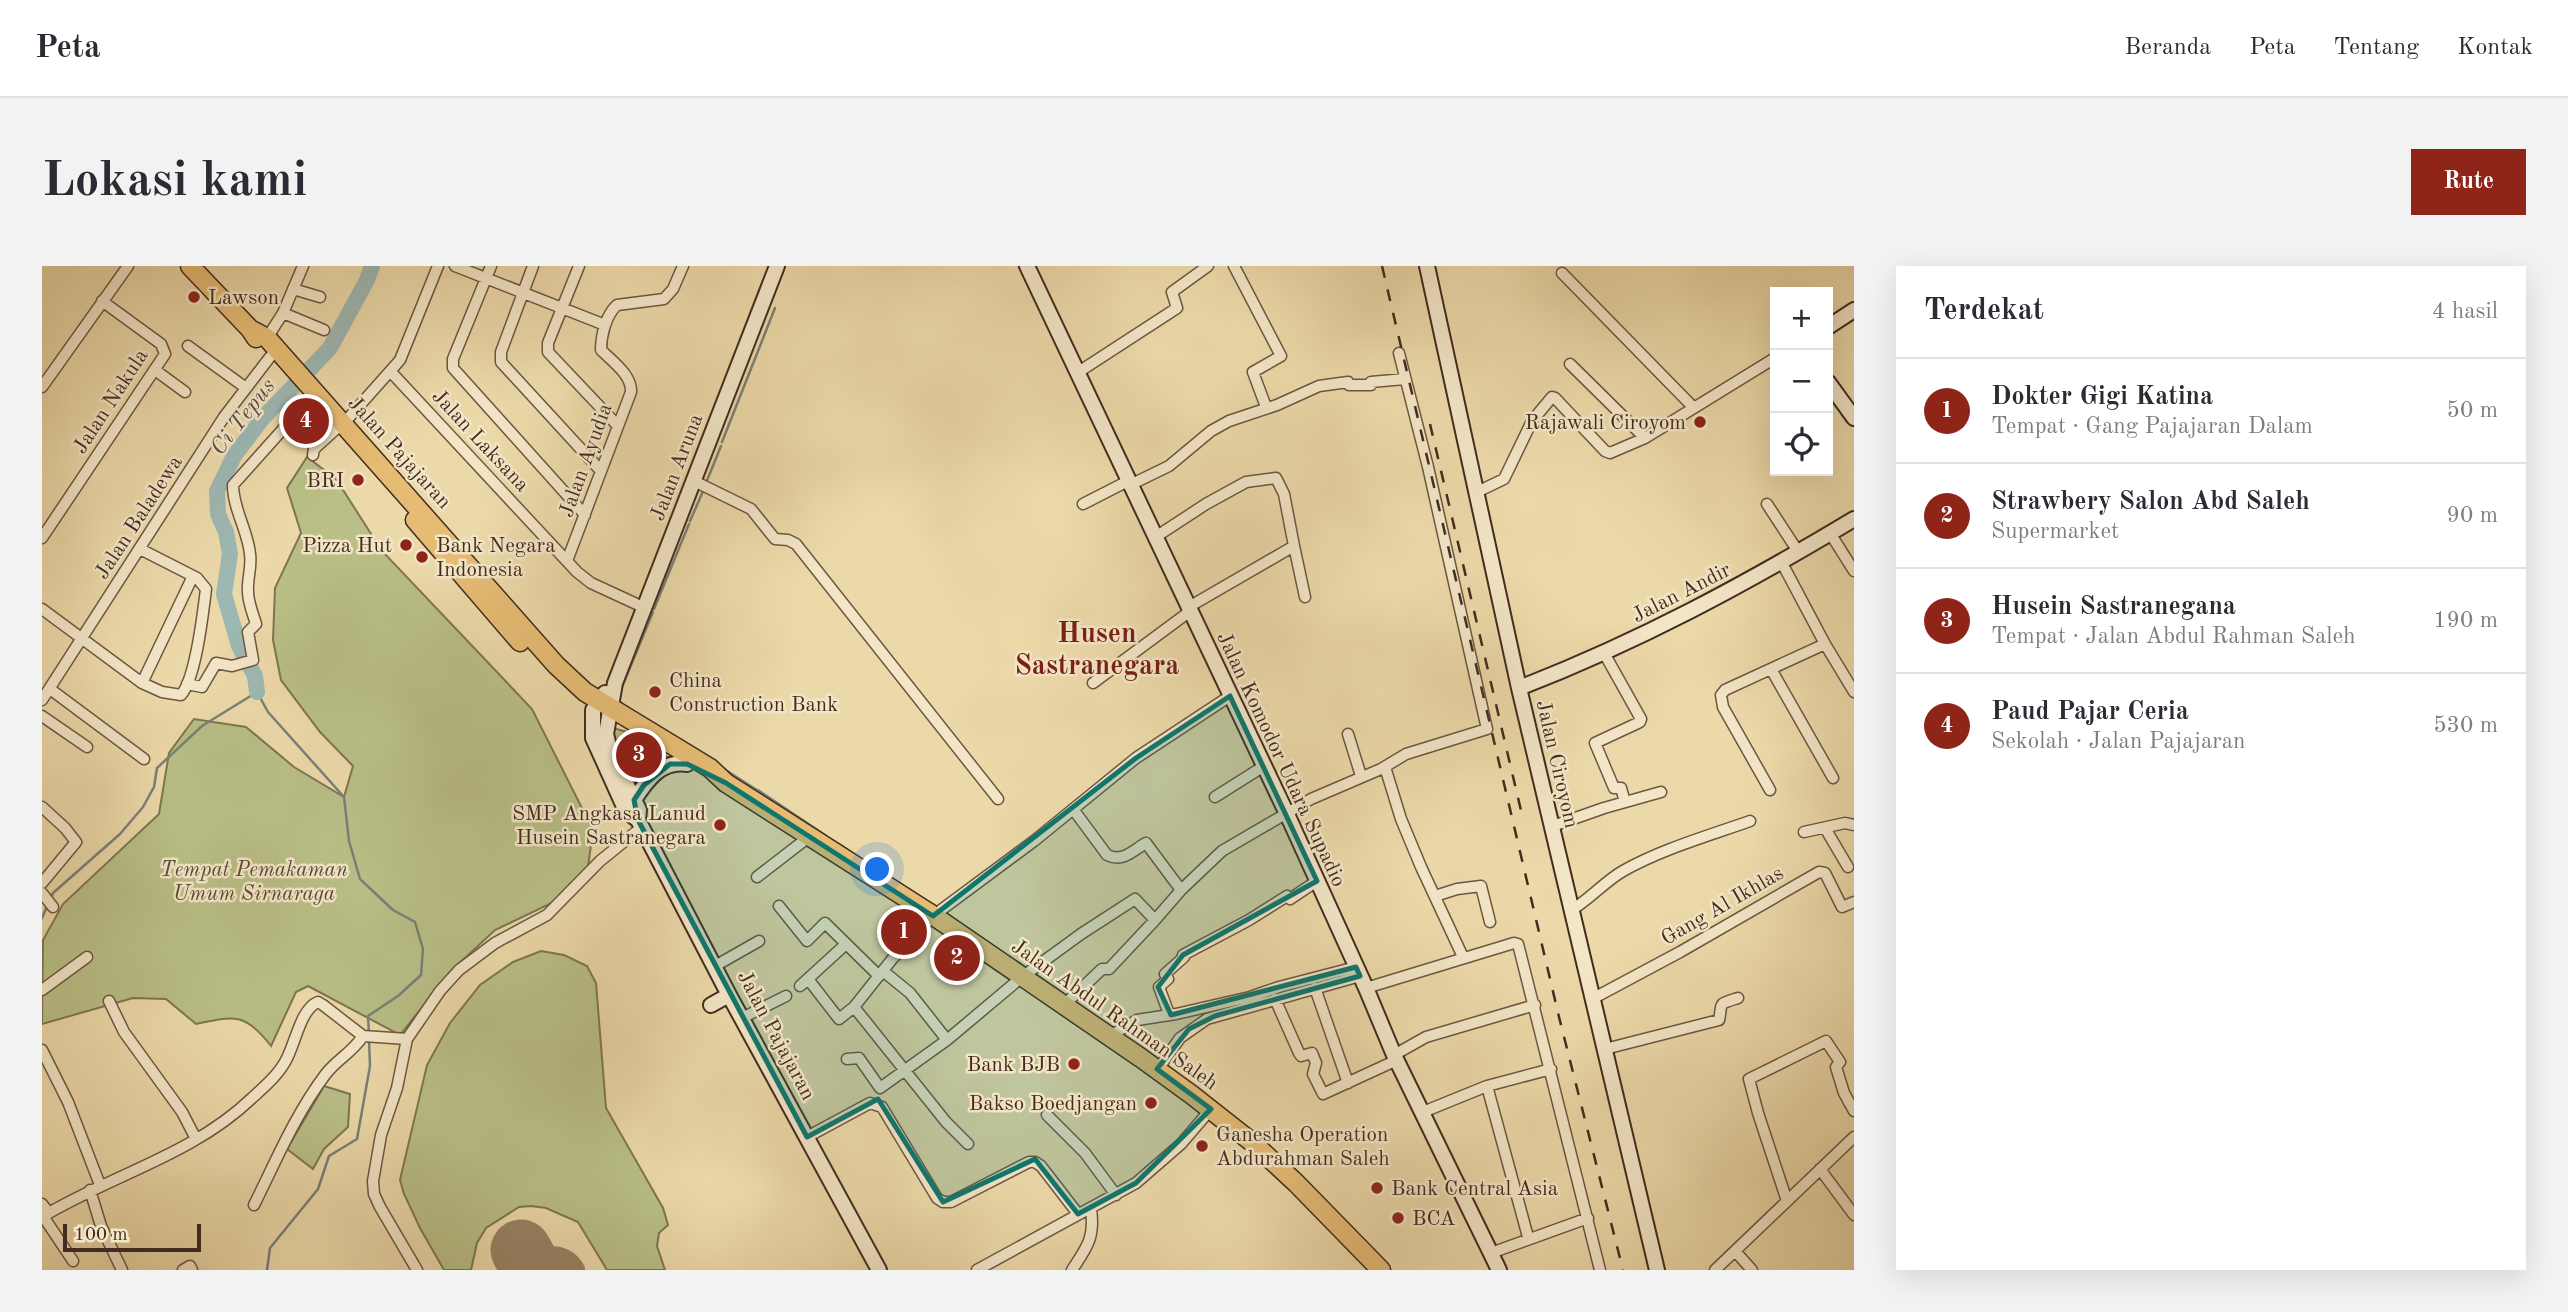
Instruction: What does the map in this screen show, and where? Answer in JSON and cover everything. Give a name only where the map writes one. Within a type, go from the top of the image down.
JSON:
[{"type":"highway","name":"Jalan Pajajaran","points":[[190,266],[250,329],[270,357],[299,381],[309,400],[340,426]]},
{"type":"highway","name":"Jalan Pajajaran","points":[[250,329],[267,338],[299,381],[340,426],[496,615],[564,688],[603,708]]},
{"type":"highway","name":"Jalan Abdul Rahman Saleh","points":[[603,708],[706,776],[726,783]]},
{"type":"highway","name":"Jalan Abdul Rahman Saleh","points":[[603,708],[710,768],[726,783],[933,916],[1110,1036],[1253,1143],[1381,1270]]},
{"type":"street","points":[[42,387],[128,266]]},
{"type":"street","points":[[267,338],[283,313],[303,266]]},
{"type":"street","points":[[313,455],[313,449],[340,426],[400,360],[438,266]]},
{"type":"street","points":[[455,266],[606,325],[612,309],[617,305],[664,299],[670,295],[682,266]]},
{"type":"street","points":[[491,266],[453,359],[453,368],[585,514]]},
{"type":"street","points":[[533,266],[500,352],[501,362],[601,471]]},
{"type":"street","points":[[579,266],[548,343],[548,352],[618,426]]},
{"type":"street","name":"Jalan Aruna","points":[[603,708],[696,484],[777,266]]},
{"type":"street","name":"Jalan Komodor Udara Supadio","points":[[1027,266],[1287,814],[1395,1057],[1499,1270]]},
{"type":"street","points":[[1077,373],[1177,308],[1172,292],[1208,266]]},
{"type":"street","points":[[1234,266],[1282,356],[1253,372],[1266,407]]},
{"type":"street","name":"Jalan Ciroyom","points":[[1427,266],[1518,688],[1657,1270]]},
{"type":"street","points":[[1562,273],[1693,407]]},
{"type":"street","points":[[293,289],[320,297]]},
{"type":"street","name":"Jalan Nakula","points":[[42,538],[165,354],[164,347],[102,301]]},
{"type":"street","points":[[1833,324],[1854,310]]},
{"type":"street","points":[[283,313],[324,330]]},
{"type":"street","name":"Jalan Ayudia","points":[[567,561],[631,385],[626,374],[601,350],[606,325]]},
{"type":"street","points":[[188,346],[246,388]]},
{"type":"street","points":[[1064,1005],[1102,969],[1109,969],[1181,890],[1222,851],[1311,799],[1406,754],[1468,736],[1488,727],[1399,353]]},
{"type":"street","name":"Jalan Baladewa","points":[[42,700],[224,417],[270,357]]},
{"type":"street","points":[[1477,492],[1504,479],[1532,421],[1552,397],[1610,453],[1645,438],[1770,361]]},
{"type":"street","points":[[1570,365],[1645,438]]},
{"type":"street","points":[[155,370],[185,392]]},
{"type":"street","name":"Jalan Laksana","points":[[391,372],[567,561],[592,583],[643,607]]},
{"type":"street","points":[[1083,504],[1169,466],[1211,430],[1240,416],[1278,405],[1330,383],[1348,382],[1349,385],[1364,386],[1371,385],[1371,382],[1405,379]]},
{"type":"street","points":[[1833,389],[1854,418]]},
{"type":"street","points":[[187,684],[202,687],[216,663],[232,666],[247,663],[253,649],[247,632],[256,624],[248,591],[251,556],[248,537],[233,494],[233,485],[309,400]]},
{"type":"street","points":[[1154,538],[1246,482],[1276,478],[1284,494],[1305,597]]},
{"type":"street","points":[[696,484],[751,509],[775,539],[796,544],[998,799]]},
{"type":"street","points":[[1767,504],[1799,552]]},
{"type":"street","name":"Jalan Andir","points":[[1518,688],[1604,653],[1713,601],[1854,519]]},
{"type":"street","points":[[1830,533],[1854,570]]},
{"type":"street","points":[[1093,683],[1188,610],[1294,546]]},
{"type":"street","points":[[42,609],[142,683],[177,696],[183,693],[202,631],[206,589],[204,584],[193,576],[141,549]]},
{"type":"street","points":[[1782,563],[1854,692]]},
{"type":"street","points":[[142,683],[193,576]]},
{"type":"street","points":[[1770,790],[1721,701],[1721,695],[1726,690],[1825,644]]},
{"type":"street","points":[[1604,653],[1642,720],[1595,743],[1614,788],[1621,788],[1625,802]]},
{"type":"street","points":[[1770,669],[1833,778]]},
{"type":"street","points":[[50,689],[144,759]]},
{"type":"street","points":[[846,944],[804,982],[839,1019],[854,1007],[933,916],[1014,856],[1136,758],[1230,696]]},
{"type":"street","name":"Jalan Pajajaran","points":[[603,708],[607,741],[639,810],[640,823]]},
{"type":"street","name":"Jalan Pajajaran","points":[[603,708],[592,732],[596,747],[626,811],[640,823],[729,995],[879,1270]]},
{"type":"street","points":[[42,716],[87,747]]},
{"type":"street","points":[[1348,734],[1361,776]]},
{"type":"street","points":[[634,800],[644,785],[663,768],[670,764],[687,764]]},
{"type":"street","points":[[1215,797],[1264,766]]},
{"type":"street","points":[[1385,766],[1401,818],[1463,957]]},
{"type":"street","points":[[1550,827],[1661,792]]},
{"type":"street","points":[[42,807],[76,842],[42,883]]},
{"type":"street","points":[[1073,809],[1112,858],[1126,857],[1146,843],[1181,890]]},
{"type":"street","points":[[1570,911],[1629,868],[1751,821]]},
{"type":"street","points":[[417,1270],[380,1207],[374,1194],[373,1181],[381,1135],[397,1088],[407,1040],[418,1020],[459,970],[495,943],[547,915],[640,823]]},
{"type":"street","points":[[1804,832],[1845,823],[1854,825]]},
{"type":"street","points":[[1825,828],[1848,867]]},
{"type":"street","points":[[757,877],[810,836]]},
{"type":"street","name":"Gang Al Ikhlas","points":[[1592,999],[1819,872],[1825,873],[1842,907],[1854,902]]},
{"type":"street","points":[[1169,1014],[1159,987],[1168,979],[1165,974],[1184,957],[1182,955],[1249,920],[1287,896],[1290,899],[1317,881]]},
{"type":"street","points":[[1435,896],[1457,889],[1481,886],[1489,922]]},
{"type":"street","points":[[847,1059],[859,1058],[880,1088],[947,1040],[1022,977],[1135,899],[1155,920]]},
{"type":"street","points":[[779,906],[807,941],[825,923],[881,973],[905,988],[947,1040]]},
{"type":"street","points":[[715,966],[759,941]]},
{"type":"street","points":[[1110,1036],[1137,1020],[1518,944],[1600,1270]]},
{"type":"street","points":[[42,990],[87,957]]},
{"type":"street","points":[[1156,1072],[1180,1038],[1197,1024],[1215,1016],[1361,977]]},
{"type":"street","points":[[1315,988],[1348,1083]]},
{"type":"street","points":[[711,1005],[729,995]]},
{"type":"street","points":[[742,1018],[786,996]]},
{"type":"street","points":[[1605,1049],[1718,1020],[1721,1003],[1738,998]]},
{"type":"street","points":[[1275,999],[1301,1056],[1312,1053],[1316,1063],[1313,1074],[1323,1094],[1395,1057],[1426,1037],[1535,1005]]},
{"type":"street","points":[[109,1001],[124,1032],[182,1112],[197,1139]]},
{"type":"street","points":[[73,1261],[44,1212],[197,1139],[236,1112],[280,1070],[304,1015],[313,1004],[318,1002],[323,1005],[368,1037],[407,1040]]},
{"type":"street","points":[[854,1007],[946,1122],[968,1144]]},
{"type":"street","points":[[254,1205],[292,1127],[326,1073],[368,1037]]},
{"type":"street","points":[[1787,1201],[1749,1079],[1826,1041],[1840,1062],[1836,1067],[1844,1093],[1854,1111]]},
{"type":"street","points":[[42,1050],[68,1102],[95,1188],[101,1226],[122,1270]]},
{"type":"street","points":[[1423,1112],[1487,1086],[1551,1069]]},
{"type":"street","points":[[1487,1086],[1528,1237]]},
{"type":"street","points":[[807,1137],[870,1103],[875,1103],[882,1107],[937,1198],[943,1202],[951,1202],[1029,1162],[1035,1162],[1078,1214]]},
{"type":"street","points":[[977,1270],[1136,1183],[1181,1144],[1211,1109]]},
{"type":"street","points":[[1047,1115],[1085,1153],[1116,1195]]},
{"type":"street","points":[[1715,1270],[1854,1137]]},
{"type":"street","points":[[1820,1169],[1854,1215]]},
{"type":"street","points":[[1072,1270],[1091,1242],[1091,1209]]},
{"type":"street","points":[[1490,1253],[1528,1237],[1587,1218]]},
{"type":"street","points":[[1735,1251],[1752,1270]]},
{"type":"street","points":[[183,1270],[190,1266],[192,1270]]},
{"type":"highlighted area","points":[[1230,696],[1317,881],[1183,955],[1158,987],[1171,1015],[1356,967],[1360,976],[1215,1016],[1189,1029],[1157,1069],[1211,1109],[1136,1183],[1078,1214],[1035,1159],[943,1202],[878,1099],[807,1137],[638,820],[634,800],[644,785],[670,764],[687,764],[726,783],[933,916],[1136,758]]},
{"type":"green space","name":"Tempat Pemakaman Umum Sirnaraga","points":[[307,457],[336,479],[382,551],[532,709],[593,830],[588,867],[558,900],[495,930],[451,971],[400,1035],[308,986],[296,992],[271,1046],[246,1022],[230,1018],[196,1024],[166,999],[133,998],[42,1024],[43,940],[63,904],[159,814],[169,753],[194,719],[246,727],[294,767],[344,797],[353,766],[320,732],[281,680],[273,640],[275,588],[301,533],[287,488]]},
{"type":"green space","points":[[613,728],[627,732],[666,756],[651,764],[631,786],[609,734]]},
{"type":"green space","points":[[541,951],[564,955],[587,966],[596,983],[606,1108],[663,1208],[668,1225],[659,1233],[657,1246],[665,1270],[607,1270],[578,1222],[546,1208],[531,1206],[519,1207],[486,1228],[477,1243],[471,1270],[444,1270],[404,1194],[400,1180],[427,1065],[450,1023],[480,985],[513,962]]},
{"type":"green space","points":[[324,1086],[350,1094],[348,1127],[324,1149],[313,1169],[287,1149]]},
{"type":"waterway","name":"Ci Tepus","points":[[257,692],[255,676],[239,646],[224,594],[230,554],[226,532],[218,514],[217,491],[234,456],[262,419],[330,348],[372,266]]},
{"type":"waterway","points":[[722,442],[775,308]]},
{"type":"waterway","points":[[706,483],[721,446]]},
{"type":"waterway","points":[[690,521],[704,489]]},
{"type":"waterway","points":[[654,609],[689,524]]},
{"type":"waterway","points":[[624,706],[619,700],[622,687],[653,612]]},
{"type":"waterway","points":[[51,898],[53,893],[120,834],[143,807],[154,787],[157,768],[202,726],[257,692],[268,712],[344,797],[349,841],[360,879],[393,910],[415,922],[423,949],[421,975],[398,996],[368,1016],[369,1034]]},
{"type":"waterway","points":[[724,769],[757,790]]},
{"type":"waterway","points":[[758,790],[816,829]]},
{"type":"waterway","points":[[816,829],[838,844]]},
{"type":"waterway","points":[[839,844],[852,853]]},
{"type":"waterway","points":[[42,918],[48,904]]},
{"type":"waterway","points":[[267,1270],[270,1248],[318,1189],[329,1156],[357,1139],[370,1066],[369,1040]]},
{"type":"taxiway","points":[[527,1270],[532,1265],[551,1258],[563,1261],[573,1270]]},
{"type":"runway","points":[[521,1250],[532,1270]]},
{"type":"railway","points":[[1382,266],[1559,1017],[1623,1270]]},
{"type":"railway","points":[[1430,424],[1523,819]]},
{"type":"place","name":"Lawson","points":[[194,297]]},
{"type":"place","name":"Paud Pajar Ceria","points":[[306,421]]},
{"type":"place","name":"Rajawali Ciroyom","points":[[1700,422]]},
{"type":"place","name":"BRI","points":[[358,480]]},
{"type":"place","name":"Pizza Hut","points":[[406,545]]},
{"type":"place","name":"Bank Negara Indonesia","points":[[422,557]]},
{"type":"place","name":"China Construction Bank","points":[[655,692]]},
{"type":"place","name":"Husein Sastranegana","points":[[639,755]]},
{"type":"place","name":"SMP Angkasa Lanud Husein Sastranegara","points":[[720,825]]},
{"type":"place","name":"Dokter Gigi Katina","points":[[904,932]]},
{"type":"place","name":"Strawbery Salon Abd Saleh","points":[[957,958]]},
{"type":"place","name":"Bank BJB","points":[[1074,1064]]},
{"type":"place","name":"Bakso Boedjangan","points":[[1151,1103]]},
{"type":"place","name":"Ganesha Operation Abdurahman Saleh","points":[[1202,1146]]},
{"type":"place","name":"Bank Central Asia","points":[[1377,1188]]},
{"type":"place","name":"BCA","points":[[1398,1218]]},
{"type":"district","name":"Husen Sastranegara","points":[[1097,648]]}]
